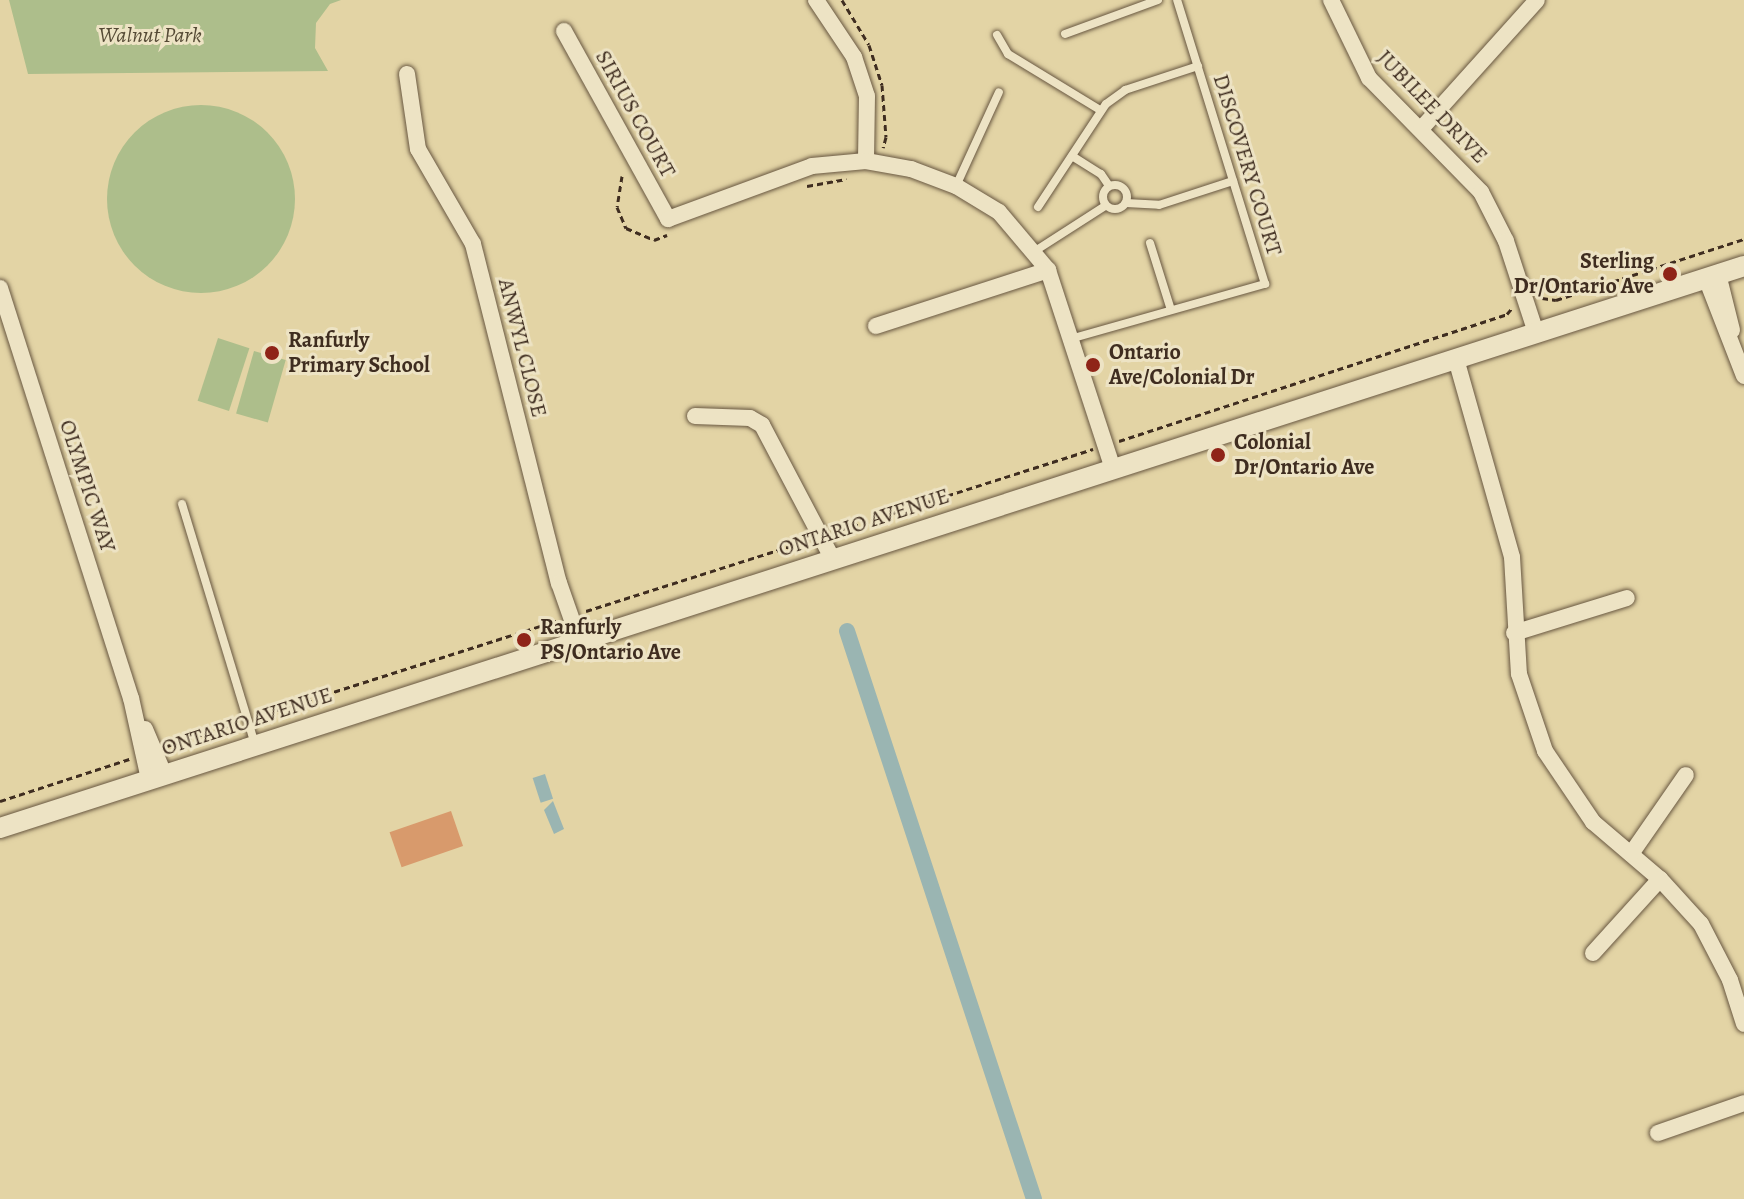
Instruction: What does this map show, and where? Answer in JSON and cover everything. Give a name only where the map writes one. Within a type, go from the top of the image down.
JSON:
[{"type":"street","points":[[816,0],[854,57],[867,96],[866,161]]},
{"type":"street","name":"JUBILEE DRIVE","points":[[1331,0],[1369,78],[1481,192],[1506,241],[1536,333]]},
{"type":"street","points":[[1421,129],[1537,0]]},
{"type":"street","name":"SIRIUS COURT","points":[[564,31],[674,224]]},
{"type":"street","name":"ANWYL CLOSE","points":[[407,74],[418,149],[473,244],[570,617],[579,640]]},
{"type":"street","points":[[674,224],[812,166],[866,161],[911,169],[956,186],[999,212],[1048,270],[1099,447],[1113,469]]},
{"type":"street","name":"ONTARIO AVENUE","points":[[0,828],[1744,266]]},
{"type":"street","points":[[876,326],[1048,270]]},
{"type":"street","points":[[1712,276],[1744,376]]},
{"type":"street","name":"OLYMPIC WAY","points":[[0,288],[6,327],[156,776]]},
{"type":"street","points":[[1451,360],[1512,557],[1514,633],[1519,674],[1554,770],[1593,822],[1660,879],[1711,942],[1744,1024]]},
{"type":"street","points":[[695,416],[750,418],[762,425],[832,558]]},
{"type":"street","points":[[1514,633],[1627,598]]},
{"type":"street","points":[[1631,854],[1686,775]]},
{"type":"street","points":[[1593,953],[1660,879]]},
{"type":"street","points":[[1658,1133],[1744,1103]]},
{"type":"lane","points":[[1065,34],[1158,0]]},
{"type":"lane","name":"DISCOVERY COURT","points":[[1069,339],[1265,284],[1177,0]]},
{"type":"lane","points":[[997,35],[1008,54],[1100,110]]},
{"type":"lane","points":[[1038,207],[1100,110],[1125,90],[1198,66]]},
{"type":"lane","points":[[956,186],[999,92]]},
{"type":"lane","points":[[1072,156],[1101,174],[1109,186]]},
{"type":"lane","points":[[1105,206],[1117,210],[1126,203],[1159,205],[1233,181]]},
{"type":"lane","points":[[1109,186],[1121,187],[1126,203]]},
{"type":"lane","points":[[1105,206],[1102,195],[1109,186]]},
{"type":"lane","points":[[1035,251],[1105,206]]},
{"type":"lane","points":[[1150,243],[1171,310]]},
{"type":"lane","points":[[182,504],[255,744]]},
{"type":"path","points":[[802,187],[843,182],[852,174]]},
{"type":"path","points":[[622,176],[617,207],[626,228],[654,240],[674,224]]},
{"type":"path","points":[[0,801],[1507,314],[1526,302],[1556,300],[1744,239]]},
{"type":"path","points":[[1089,435],[1099,447]]},
{"type":"green space","name":"Walnut Park","points":[[9,0],[341,0],[330,4],[316,23],[315,48],[328,71],[28,74]]},
{"type":"green space","points":[[201,105],[237,112],[267,133],[288,163],[295,199],[288,235],[267,265],[237,286],[201,293],[165,286],[135,265],[114,235],[107,199],[114,163],[135,133],[165,112]]},
{"type":"green space","points":[[218,338],[249,348],[229,411],[198,401]]},
{"type":"green space","points":[[254,351],[286,360],[268,423],[236,413]]},
{"type":"water","points":[[545,774],[553,799],[541,803],[533,778]]},
{"type":"water","points":[[553,801],[564,829],[554,834],[544,810]]},
{"type":"building","points":[[451,811],[463,846],[402,867],[390,832]]},
{"type":"waterway","points":[[847,631],[1034,1199]]},
{"type":"place","name":"Sterling Dr/Ontario Ave","points":[[1670,274]]},
{"type":"place","name":"Ranfurly Primary School","points":[[272,353]]},
{"type":"place","name":"Ontario Ave/Colonial Dr","points":[[1093,365]]},
{"type":"place","name":"Colonial Dr/Ontario Ave","points":[[1218,455]]},
{"type":"place","name":"Ranfurly PS/Ontario Ave","points":[[524,640]]}]
